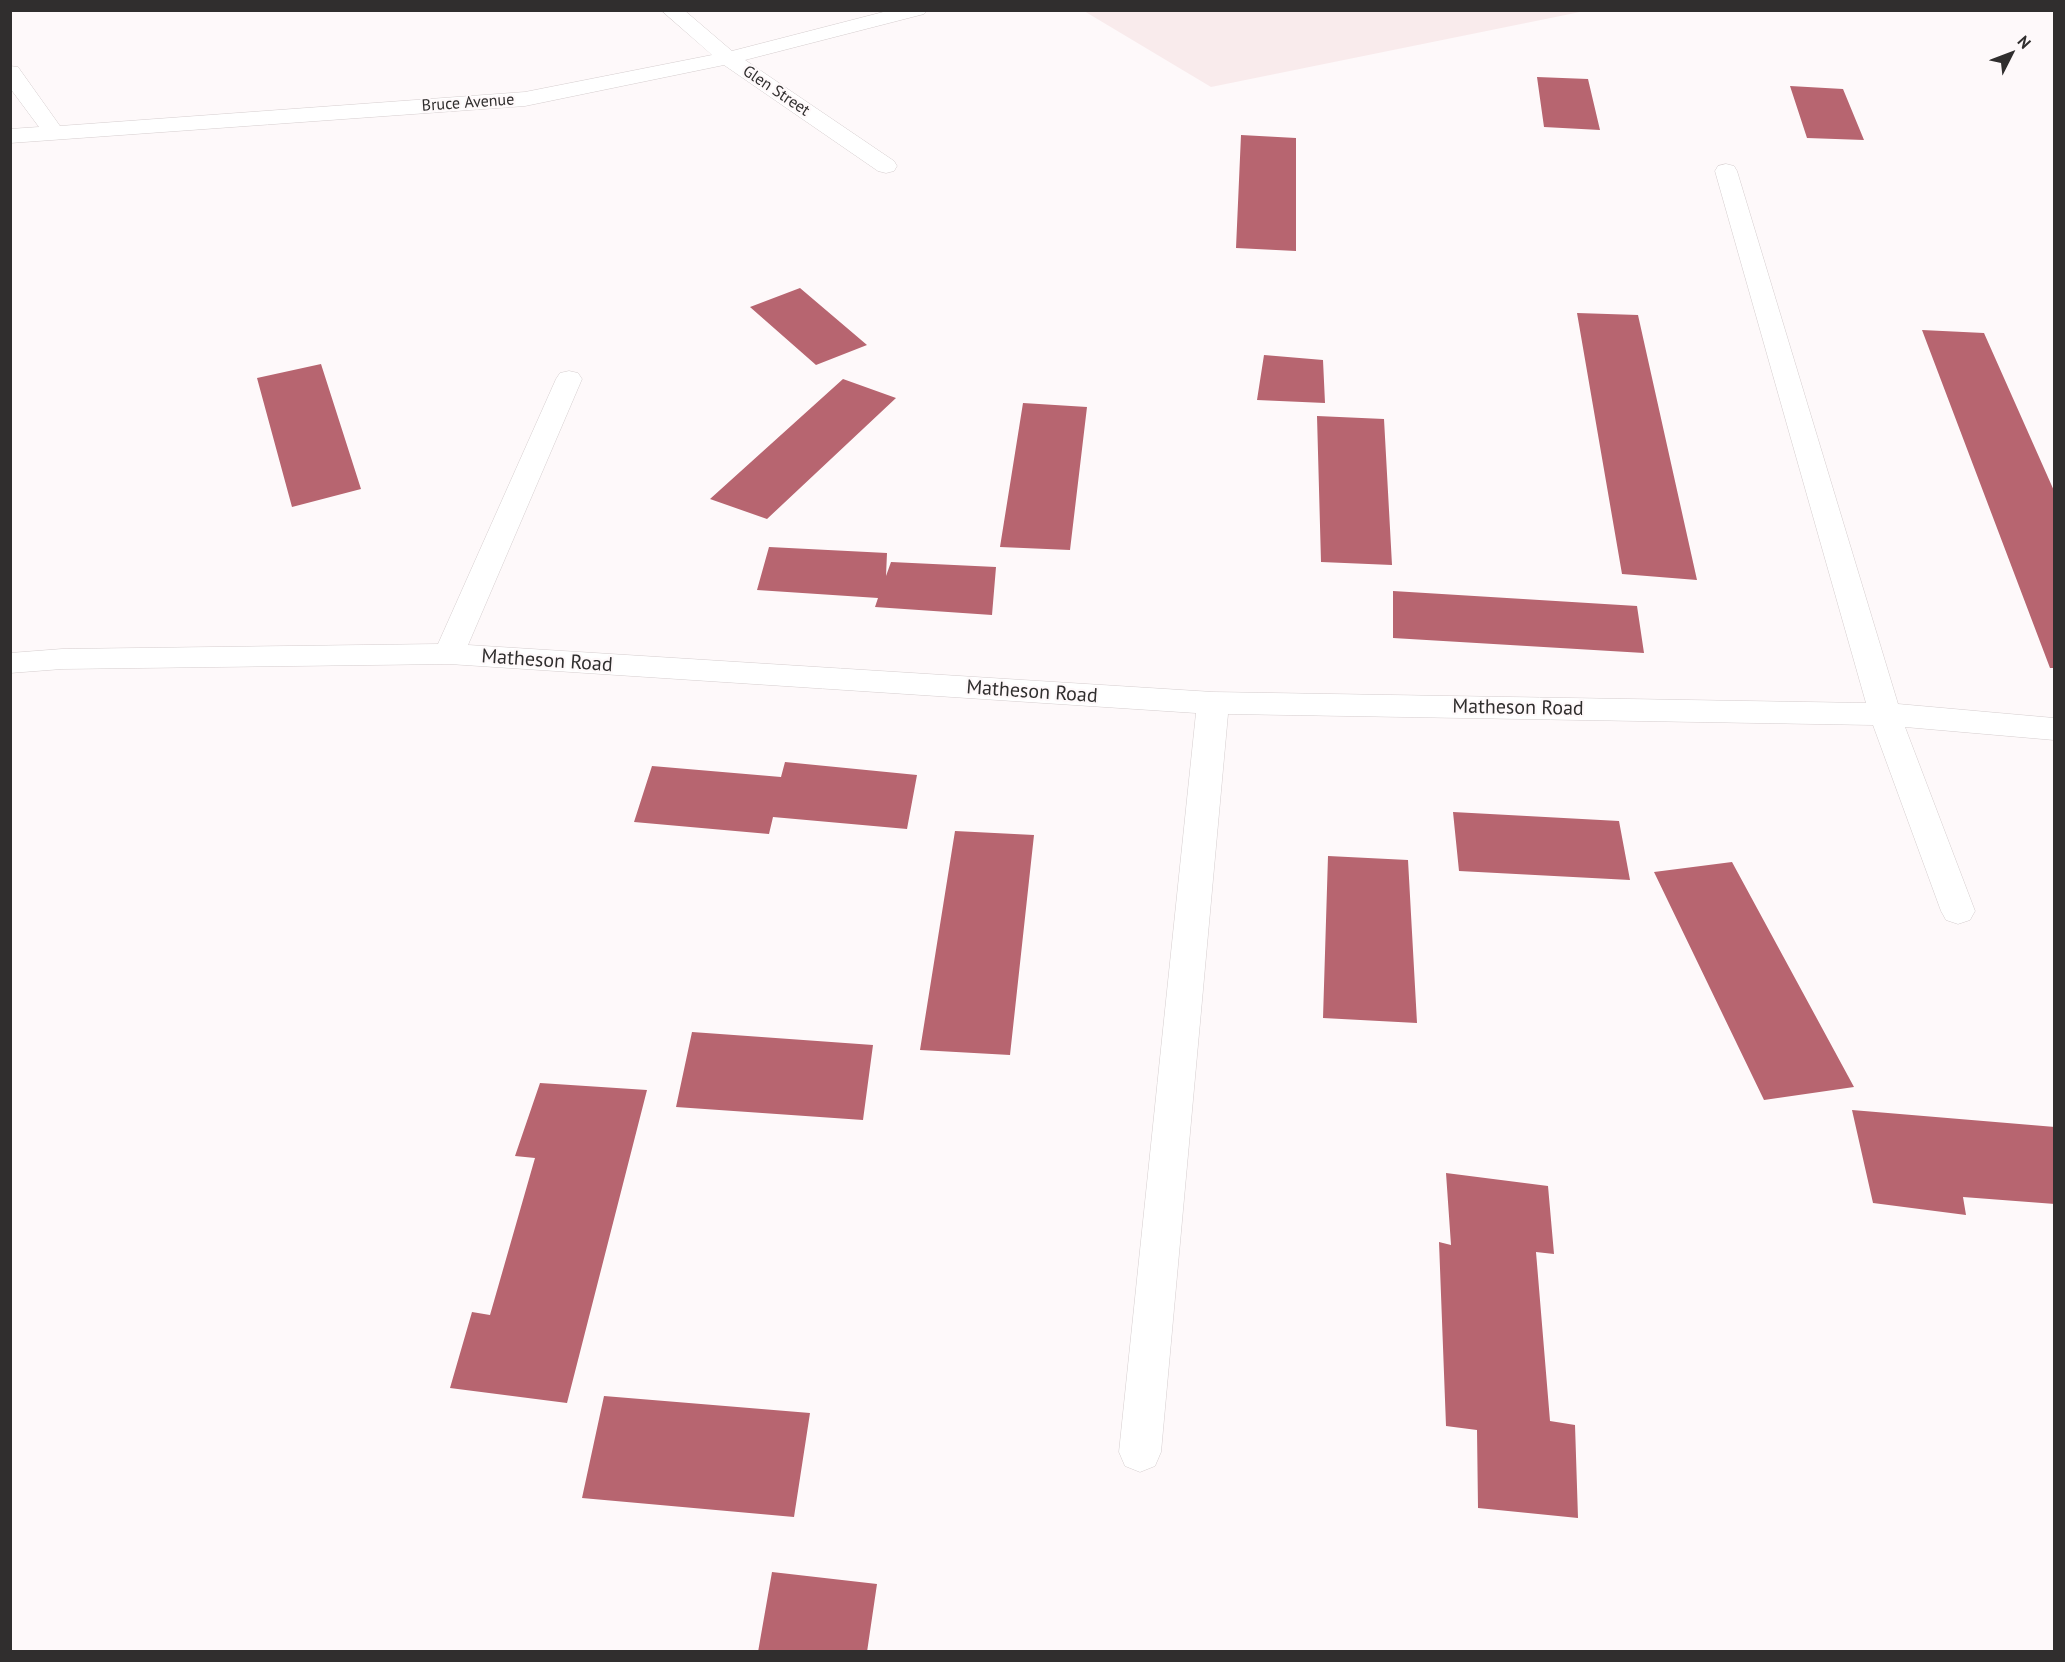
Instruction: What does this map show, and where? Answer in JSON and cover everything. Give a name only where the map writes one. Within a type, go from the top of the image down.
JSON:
[{"type":"street","name":"Glen Street","points":[[671,10],[728,58],[886,166]]},
{"type":"street","name":"Bruce Avenue","points":[[10,136],[525,99],[728,58],[917,10]]},
{"type":"street","points":[[10,72],[54,133]]},
{"type":"street","points":[[1726,171],[1886,714],[1958,911]]},
{"type":"street","points":[[449,654],[569,379]]},
{"type":"street","name":"Matheson Road","points":[[10,663],[62,658],[449,654],[1213,703],[1886,714],[2055,729]]},
{"type":"street","points":[[1140,1452],[1213,703]]},
{"type":"shaded area","points":[[1084,11],[1585,11],[1211,87]]},
{"type":"building","points":[[1537,77],[1588,79],[1600,130],[1544,127]]},
{"type":"building","points":[[1790,86],[1843,89],[1864,140],[1807,138]]},
{"type":"building","points":[[1241,135],[1296,138],[1296,251],[1236,248]]},
{"type":"building","points":[[800,288],[867,345],[816,365],[750,307]]},
{"type":"building","points":[[1577,313],[1638,315],[1697,580],[1622,574]]},
{"type":"building","points":[[1922,330],[1984,333],[2055,493],[2055,668],[2050,668]]},
{"type":"building","points":[[1264,355],[1323,360],[1325,403],[1257,400]]},
{"type":"building","points":[[321,364],[361,489],[292,507],[257,378]]},
{"type":"building","points":[[843,379],[896,398],[767,519],[710,499]]},
{"type":"building","points":[[1023,403],[1087,407],[1070,550],[1000,547]]},
{"type":"building","points":[[1317,416],[1384,419],[1392,565],[1321,562]]},
{"type":"building","points":[[769,547],[887,553],[886,576],[891,562],[996,567],[992,615],[875,607],[878,598],[757,590]]},
{"type":"building","points":[[1393,591],[1637,606],[1644,653],[1393,638]]},
{"type":"building","points":[[785,762],[917,775],[907,829],[773,817],[769,834],[634,822],[652,766],[781,777]]},
{"type":"building","points":[[1453,812],[1619,821],[1630,880],[1459,871]]},
{"type":"building","points":[[955,831],[1034,835],[1010,1055],[920,1050]]},
{"type":"building","points":[[1328,856],[1408,860],[1417,1023],[1323,1018]]},
{"type":"building","points":[[1732,862],[1854,1087],[1764,1100],[1654,872]]},
{"type":"building","points":[[692,1032],[873,1045],[863,1120],[676,1107]]},
{"type":"building","points":[[540,1083],[647,1090],[567,1403],[450,1388],[472,1312],[490,1315],[535,1158],[515,1156]]},
{"type":"building","points":[[1852,1110],[2055,1127],[2055,1204],[1963,1197],[1966,1215],[1873,1203]]},
{"type":"building","points":[[1446,1173],[1548,1186],[1554,1254],[1536,1252],[1550,1421],[1575,1425],[1578,1518],[1478,1508],[1477,1430],[1446,1426],[1439,1242],[1451,1245]]},
{"type":"building","points":[[604,1396],[810,1413],[794,1517],[582,1498]]},
{"type":"building","points":[[772,1572],[877,1584],[867,1652],[758,1652]]}]
